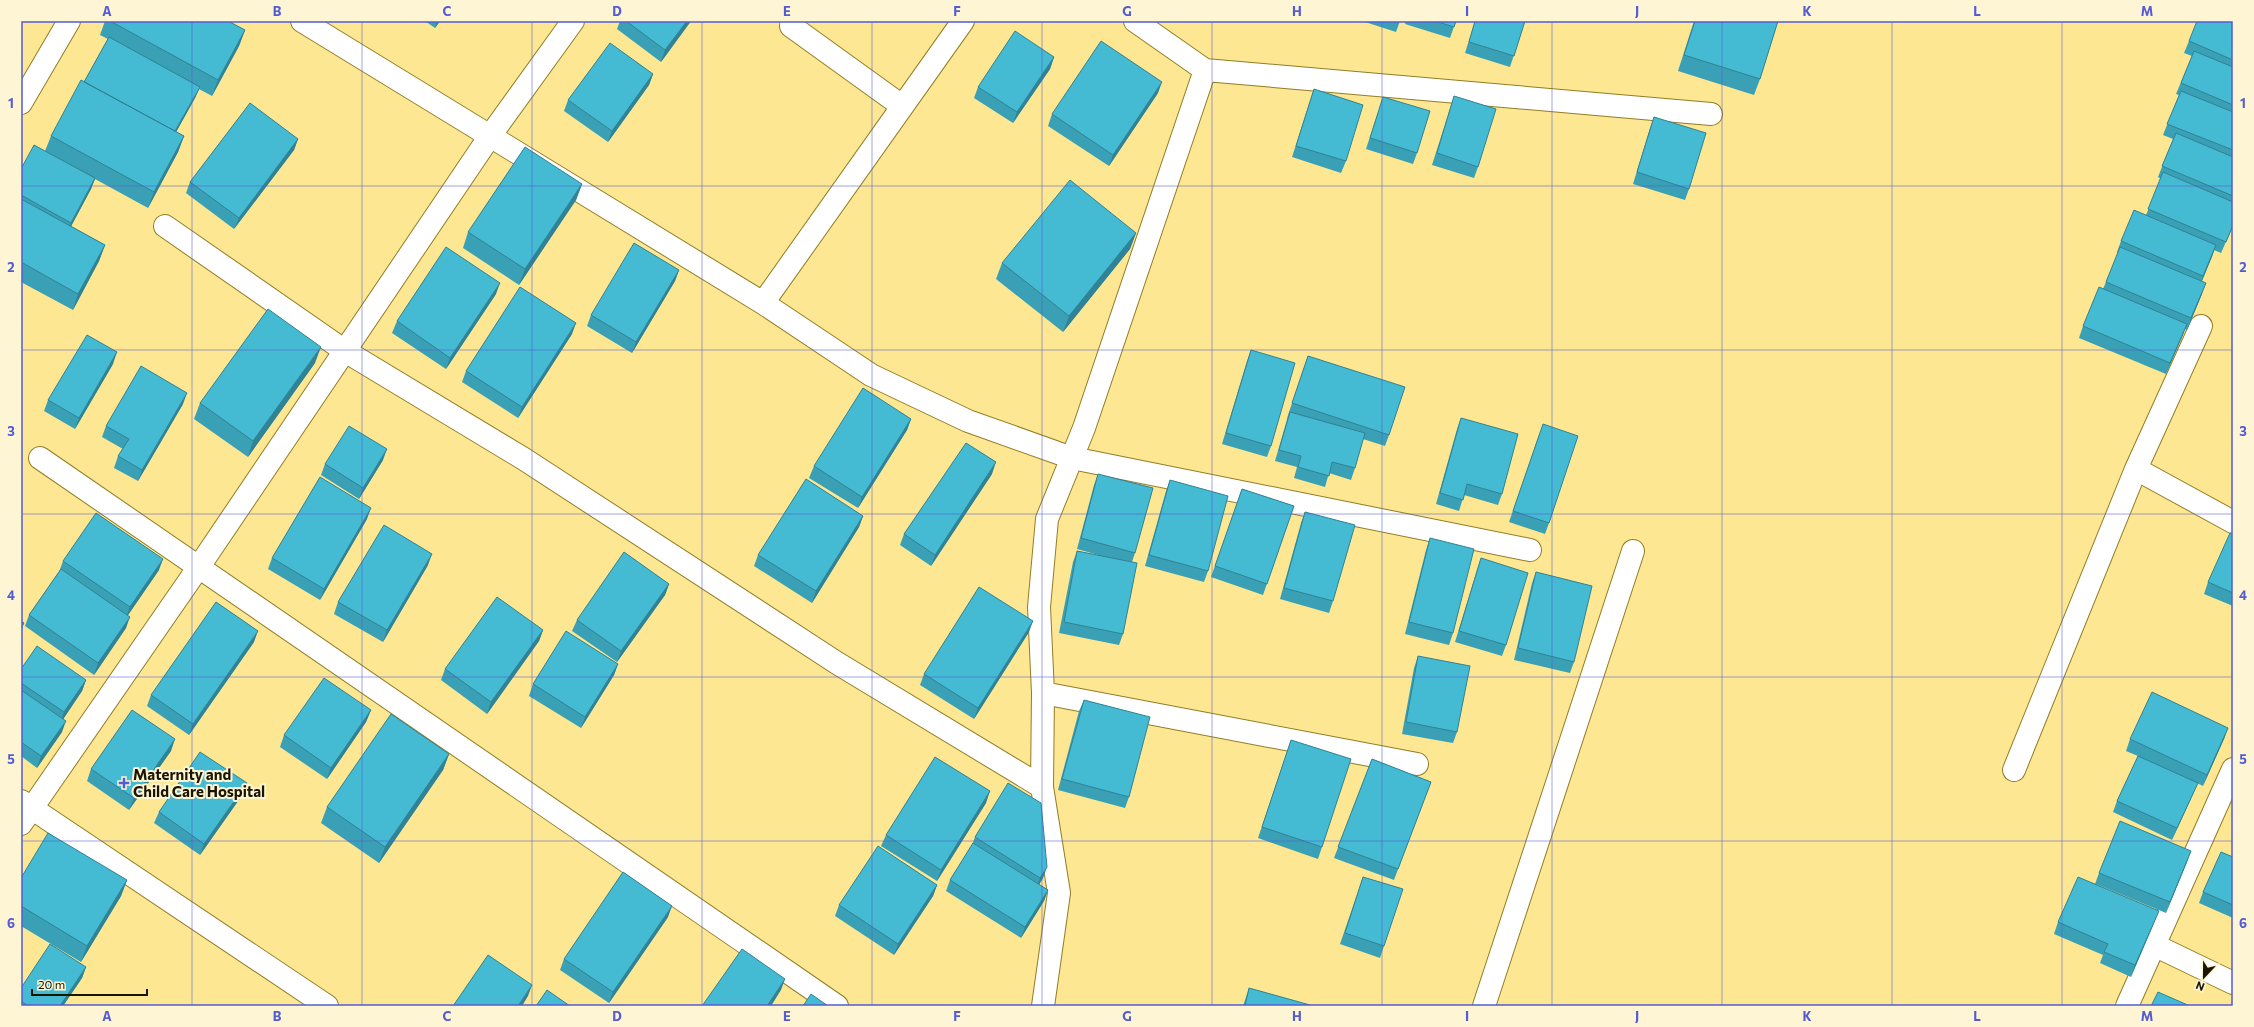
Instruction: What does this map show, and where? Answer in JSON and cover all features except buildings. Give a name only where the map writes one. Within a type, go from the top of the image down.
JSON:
[{"type":"street","points":[[21,103],[69,21]]},
{"type":"street","points":[[302,21],[763,303],[871,375],[968,421],[1072,458],[1530,550]]},
{"type":"street","points":[[327,1006],[25,811],[198,568],[490,136],[574,21]]},
{"type":"street","points":[[763,303],[963,21]]},
{"type":"street","points":[[1135,21],[1205,70],[1711,114]]},
{"type":"street","points":[[791,26],[902,106]]},
{"type":"street","points":[[1043,1006],[1059,893],[1042,787],[1044,693],[1039,608],[1047,519],[1084,428],[1205,70]]},
{"type":"street","points":[[166,226],[345,350],[524,459],[837,663],[1042,787]]},
{"type":"street","points":[[2014,770],[2136,469],[2201,326]]},
{"type":"street","points":[[40,458],[837,1006]]},
{"type":"street","points":[[2136,469],[2233,522]]},
{"type":"street","points":[[1484,1006],[1633,551]]},
{"type":"street","points":[[1044,693],[1417,764]]},
{"type":"street","points":[[2127,1006],[2233,769]]},
{"type":"street","points":[[2154,945],[2233,983]]},
{"type":"place","name":"Maternity and Child Care Hospital","points":[[124,783]]}]
